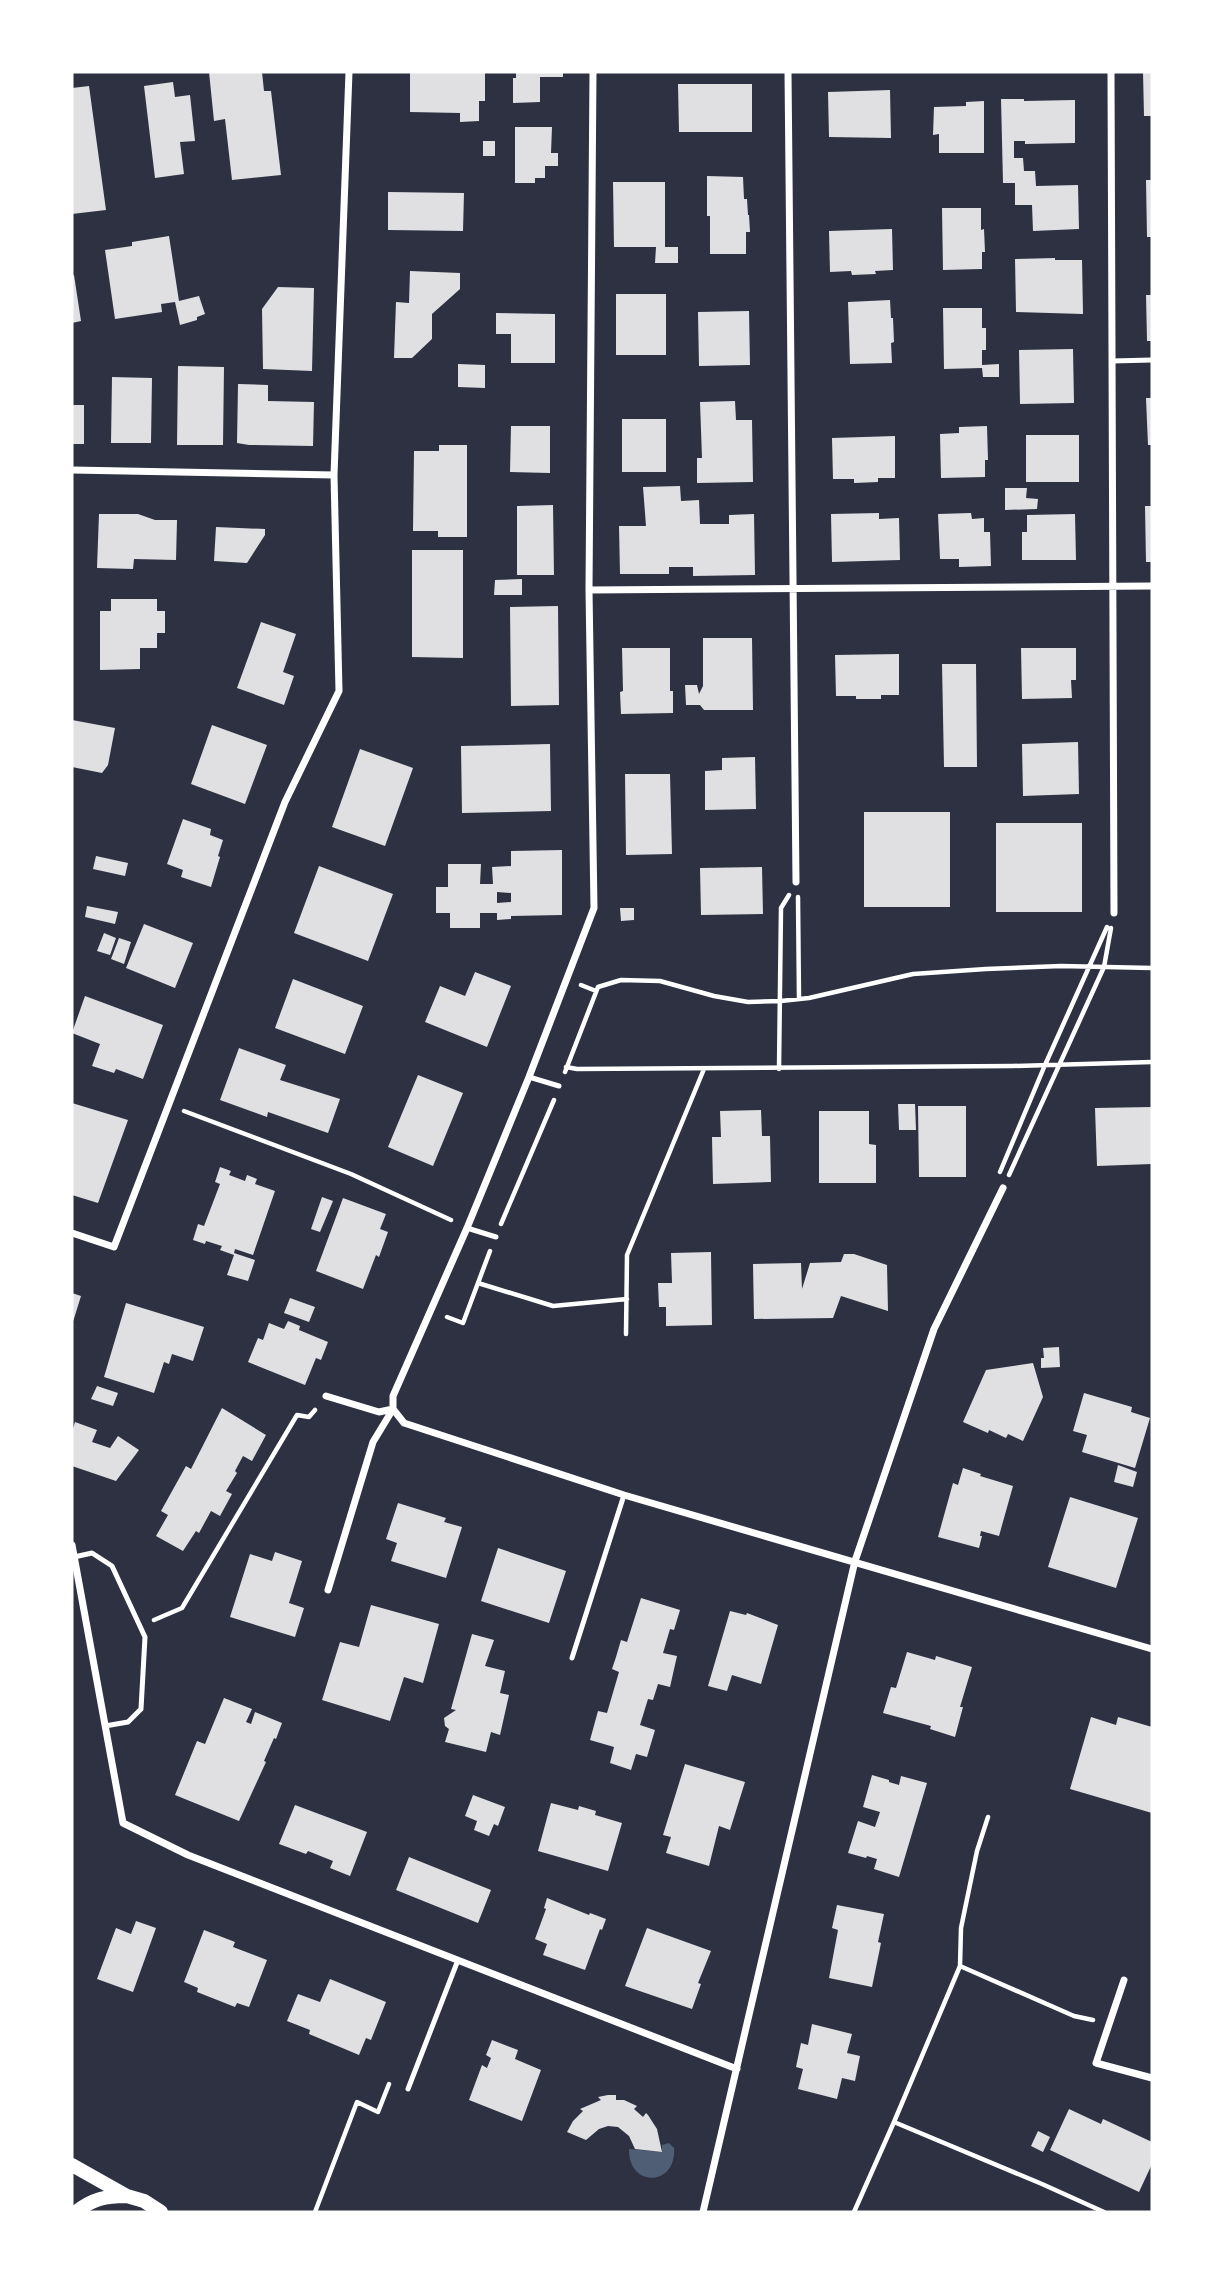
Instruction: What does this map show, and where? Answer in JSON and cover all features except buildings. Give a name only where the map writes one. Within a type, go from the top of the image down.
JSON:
[{"type":"main road","points":[[72,2165],[161,2212]]},
{"type":"main road","points":[[76,2212],[88,2203],[107,2196],[127,2196]]},
{"type":"street","points":[[72,1233],[114,1247],[285,802],[339,691],[334,475],[349,72]]},
{"type":"street","points":[[328,1590],[373,1441],[393,1409],[393,1396],[467,1228],[594,908],[589,590],[593,72]]},
{"type":"street","points":[[789,72],[796,882]]},
{"type":"street","points":[[1111,72],[1114,914]]},
{"type":"street","points":[[72,470],[334,475]]},
{"type":"street","points":[[589,590],[1152,586]]},
{"type":"street","points":[[703,2212],[855,1561],[934,1329],[1003,1188]]},
{"type":"street","points":[[326,1396],[379,1412],[393,1409]]},
{"type":"street","points":[[393,1409],[404,1423],[624,1495],[1152,1649]]},
{"type":"street","points":[[72,1545],[123,1823],[188,1855],[737,2069]]},
{"type":"street","points":[[1124,1980],[1096,2063],[1152,2078]]},
{"type":"lane","points":[[1112,361],[1152,360]]},
{"type":"lane","points":[[529,1077],[559,1086]]},
{"type":"lane","points":[[467,1228],[496,1237]]},
{"type":"lane","points":[[572,1658],[624,1495]]},
{"type":"lane","points":[[74,1557],[92,1553],[112,1566],[145,1637],[141,1709],[128,1722],[105,1726]]},
{"type":"lane","points":[[409,2086],[458,1961]]},
{"type":"path","points":[[796,882],[800,911],[799,999]]},
{"type":"path","points":[[779,1069],[781,908],[796,882]]},
{"type":"path","points":[[1003,1188],[1000,1170],[1114,914]]},
{"type":"path","points":[[1003,1188],[1104,967],[1114,914]]},
{"type":"path","points":[[430,1312],[463,1322],[598,987],[621,980],[642,979],[748,1002],[799,999],[913,974],[986,968],[1152,968]]},
{"type":"path","points":[[566,1067],[779,1069],[1152,1062]]},
{"type":"path","points":[[626,1334],[627,1255],[704,1069]]},
{"type":"path","points":[[167,1104],[351,1174],[467,1228]]},
{"type":"path","points":[[478,1283],[553,1306],[626,1299]]},
{"type":"path","points":[[140,1625],[182,1608],[297,1415],[309,1417],[326,1396]]},
{"type":"path","points":[[854,2212],[960,1965],[961,1928],[988,1817]]},
{"type":"path","points":[[960,1965],[1074,2016],[1109,2024]]},
{"type":"path","points":[[315,2212],[357,2102],[378,2112],[393,2076],[409,2086]]},
{"type":"path","points":[[894,2122],[1104,2212]]},
{"type":"water","points":[[669,2143],[674,2148],[673,2161],[661,2176],[652,2178],[636,2171],[629,2149],[662,2152],[662,2145]]}]
